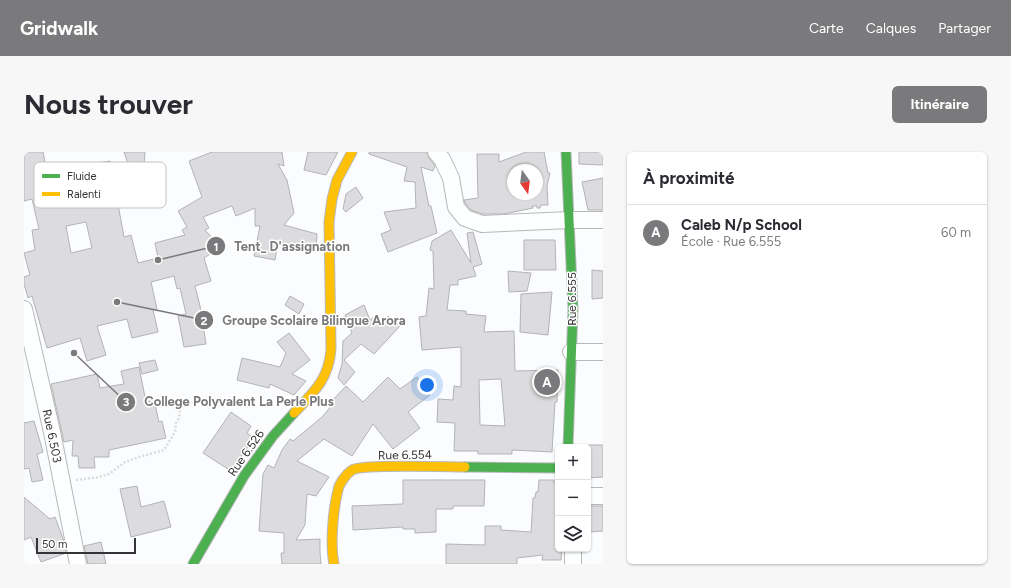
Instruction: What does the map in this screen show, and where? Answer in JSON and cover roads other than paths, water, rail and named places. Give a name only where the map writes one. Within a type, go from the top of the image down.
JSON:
[{"type":"street","name":"Rue 6.526","points":[[193,564],[244,476],[273,436],[312,394],[324,376],[330,363],[329,222],[332,199],[337,180],[352,152]]},
{"type":"street","points":[[436,152],[442,159],[451,178],[456,207],[465,218],[482,224],[603,220]]},
{"type":"street","name":"Rue 6.555","points":[[566,152],[573,309],[568,444]]},
{"type":"street","name":"Rue 6.503","points":[[24,309],[52,432],[78,564]]},
{"type":"street","points":[[571,352],[603,352]]},
{"type":"street","name":"Rue 6.554","points":[[334,564],[332,553],[338,489],[345,476],[352,470],[360,468],[389,467],[555,468]]},
{"type":"street","points":[[591,496],[603,496]]},
{"type":"street","points":[[573,552],[573,564]]},
{"type":"place","name":"Tent_ D'assignation","points":[[158,260]]},
{"type":"place","name":"Groupe Scolaire Bilingue Arora","points":[[117,302]]},
{"type":"place","name":"College Polyvalent La Perle Plus","points":[[74,353]]},
{"type":"place","name":"Caleb N/p School","points":[[547,382]]}]
